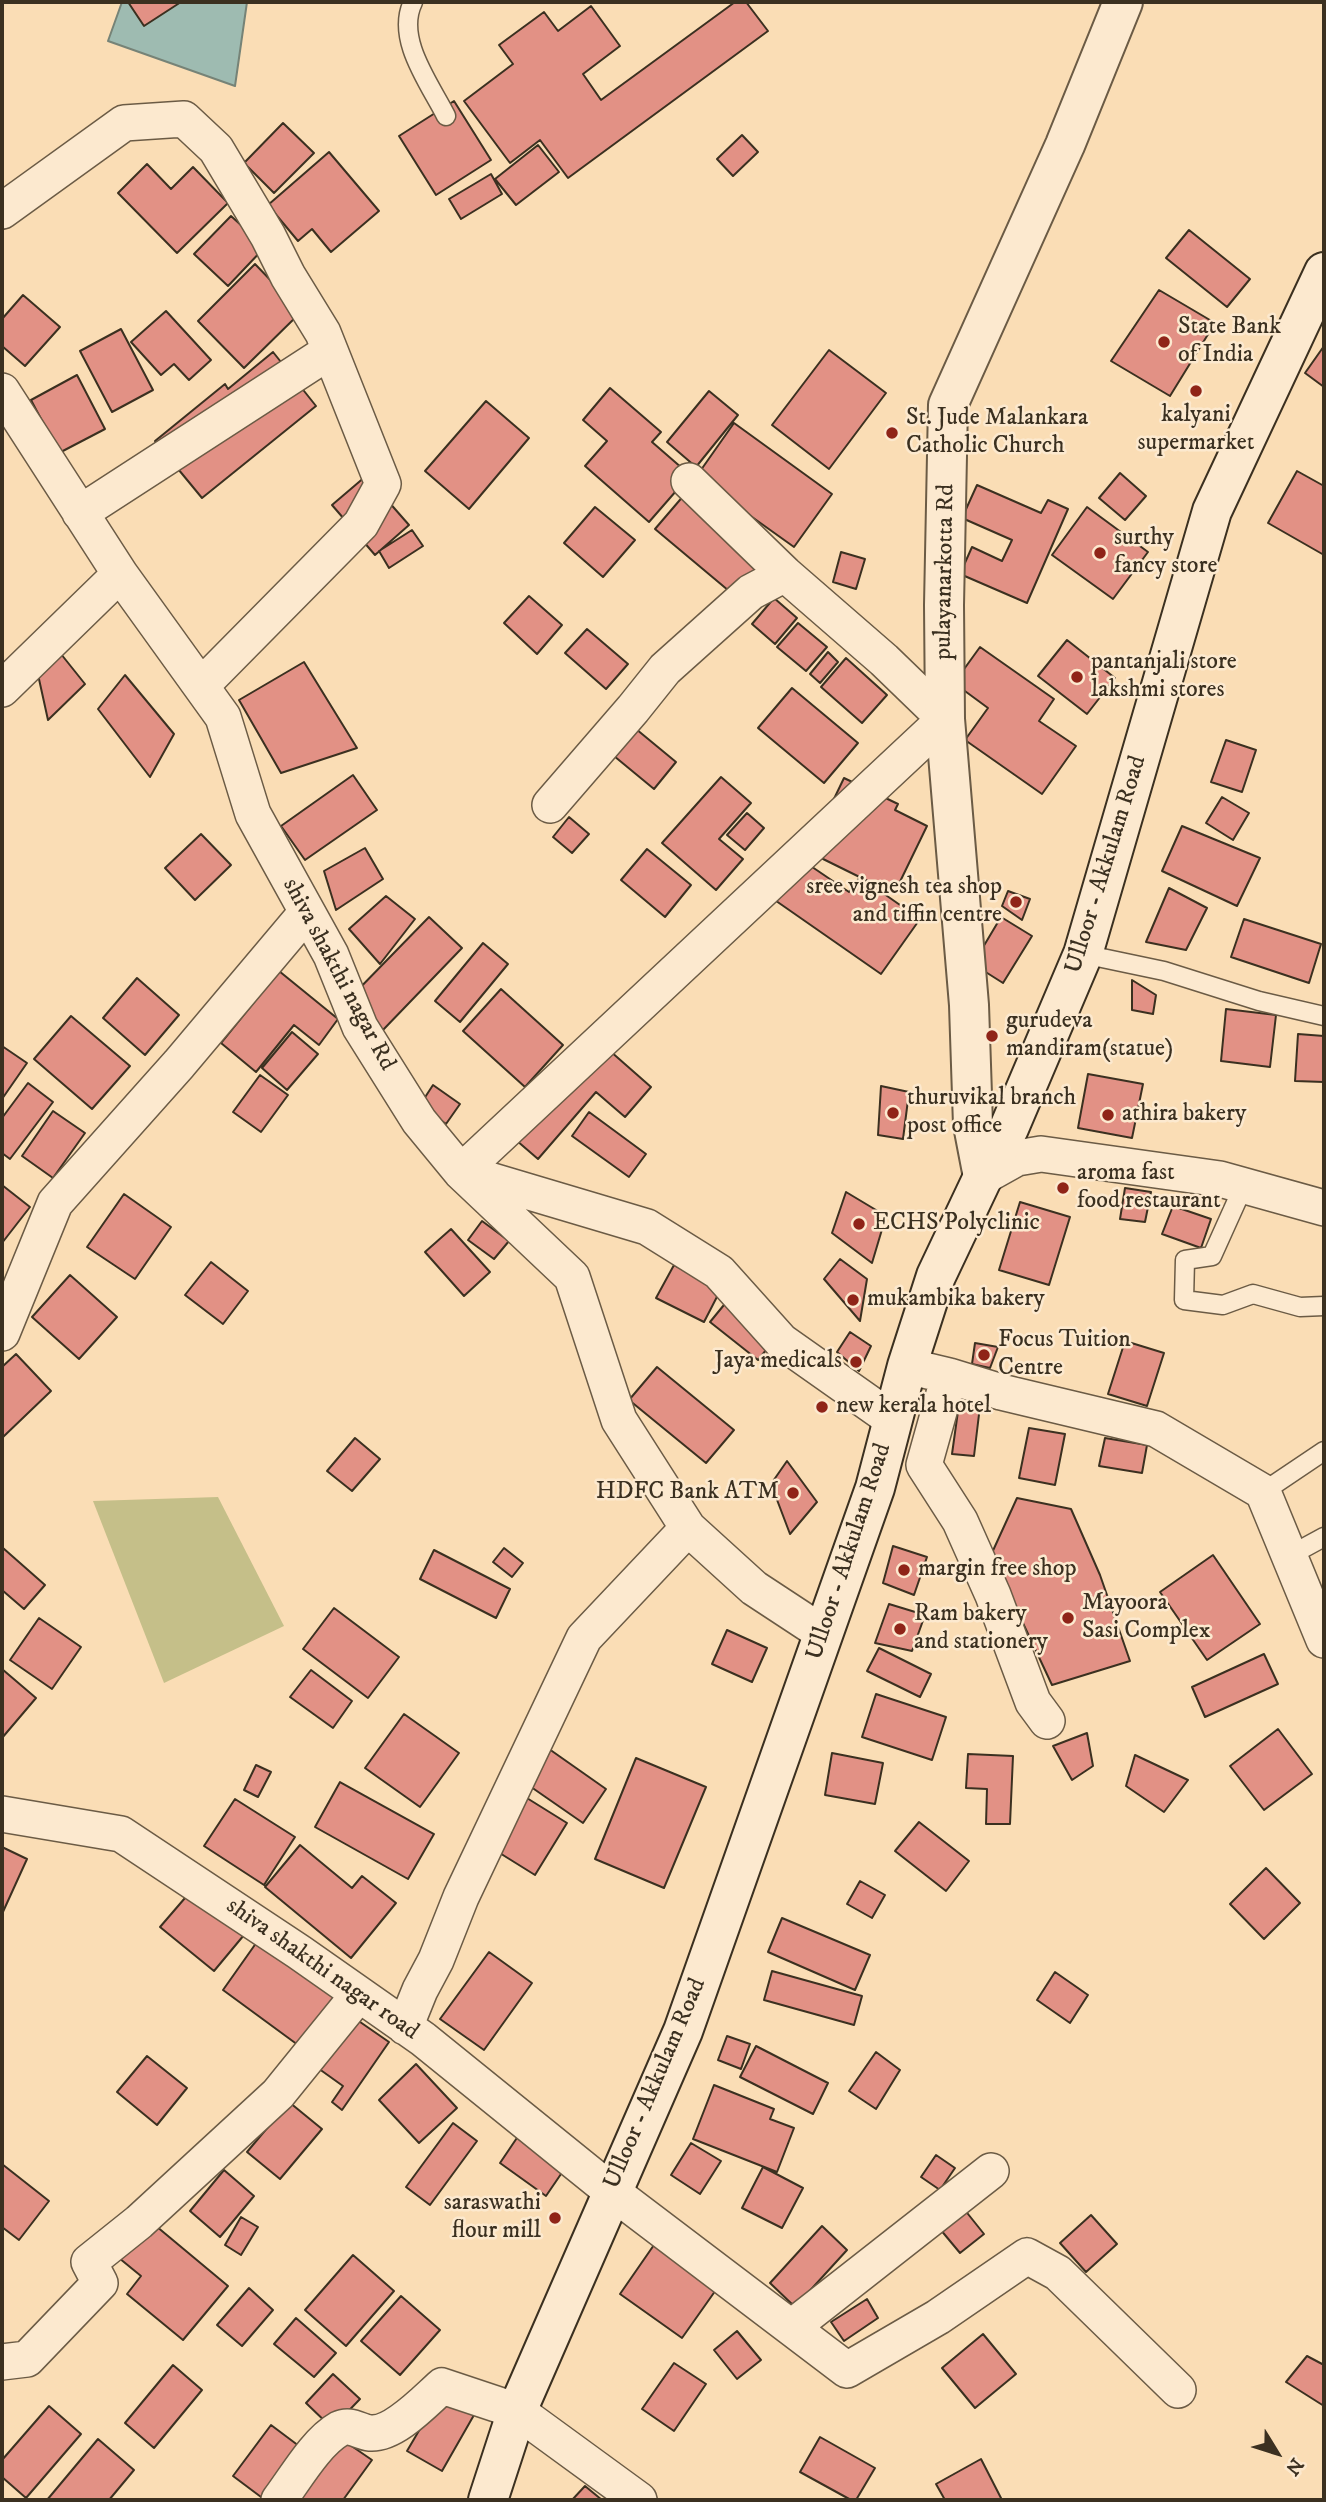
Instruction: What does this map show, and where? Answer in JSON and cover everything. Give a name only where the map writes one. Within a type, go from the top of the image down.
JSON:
[{"type":"main road","name":"pulayanarkotta Rd","points":[[983,1177],[973,1125],[969,1005],[945,719],[948,405],[1065,145],[1124,2]]},
{"type":"main road","name":"Ulloor - Akkulam Road","points":[[488,2500],[517,2411],[683,2031],[875,1488],[907,1366],[936,1276],[1009,1128],[1083,954],[1212,511],[1322,283]]},
{"type":"street","points":[[2,211],[124,123],[184,119],[216,149],[323,333],[383,484],[361,524],[201,686]]},
{"type":"street","points":[[79,513],[330,351]]},
{"type":"street","name":"shiva shakthi nagar Rd","points":[[2,391],[120,574],[223,717],[253,814],[331,955],[360,1027],[419,1121],[461,1172],[572,1277],[619,1420],[688,1528],[754,1588],[824,1634]]},
{"type":"street","points":[[461,1172],[945,719],[884,660],[785,574],[689,481]]},
{"type":"street","points":[[2,690],[120,574]]},
{"type":"street","points":[[550,805],[665,668],[751,592],[785,574]]},
{"type":"street","points":[[2,1333],[55,1203],[179,1064],[307,912]]},
{"type":"street","points":[[983,1177],[1017,1158],[1041,1154],[1220,1179],[1324,1208]]},
{"type":"street","points":[[461,1172],[646,1227],[719,1272],[781,1341],[893,1420]]},
{"type":"street","points":[[907,1366],[1001,1392],[1156,1429],[1263,1492],[1324,1640]]},
{"type":"street","points":[[949,1376],[924,1465],[960,1521],[993,1595],[1033,1702],[1047,1721]]},
{"type":"street","points":[[405,2027],[461,1897],[584,1638],[688,1528]]},
{"type":"street","name":"shiva shakthi nagar road","points":[[2,1814],[121,1834],[405,2027],[611,2191],[847,2370],[939,2317],[1027,2256],[1058,2273],[1178,2390]]},
{"type":"street","points":[[2,2362],[27,2359],[100,2283],[89,2262],[139,2222],[278,2094],[359,1994]]},
{"type":"street","points":[[792,2327],[991,2171]]},
{"type":"street","points":[[279,2500],[323,2442],[340,2428],[351,2426],[370,2433],[386,2431],[442,2386],[517,2411],[639,2500]]},
{"type":"lane","points":[[413,2],[408,24],[412,49],[446,116]]},
{"type":"lane","points":[[1083,954],[1164,971],[1259,1000],[1324,1016]]},
{"type":"lane","points":[[1244,1185],[1212,1256],[1185,1260],[1184,1300],[1223,1305],[1254,1294],[1300,1307],[1324,1306]]},
{"type":"lane","points":[[1263,1492],[1324,1451]]},
{"type":"lane","points":[[1289,1556],[1324,1537]]},
{"type":"shaded area","points":[[218,1497],[284,1626],[164,1683],[93,1501]]},
{"type":"water","points":[[122,2],[247,2],[235,86],[108,41]]},
{"type":"building","points":[[128,2],[181,2],[144,26]]},
{"type":"building","points":[[735,2],[746,2],[768,31],[568,178],[540,140],[510,163],[464,101],[513,64],[499,45],[544,12],[558,31],[591,6],[620,46],[583,74],[601,100]]},
{"type":"building","points":[[454,101],[491,160],[436,195],[399,136]]},
{"type":"building","points":[[283,123],[314,153],[274,193],[244,163]]},
{"type":"building","points":[[742,135],[758,152],[733,176],[717,159]]},
{"type":"building","points":[[538,145],[559,172],[516,205],[495,179]]},
{"type":"building","points":[[329,152],[379,211],[331,252],[312,229],[298,241],[268,205]]},
{"type":"building","points":[[147,164],[171,189],[193,167],[228,203],[177,253],[118,193]]},
{"type":"building","points":[[491,174],[502,194],[461,219],[449,199]]},
{"type":"building","points":[[231,216],[265,247],[228,286],[194,254]]},
{"type":"building","points":[[1189,230],[1250,279],[1227,307],[1166,258]]},
{"type":"building","points":[[255,264],[301,312],[244,368],[198,321]]},
{"type":"building","name":"State Bank of India","points":[[1159,290],[1215,323],[1170,396],[1111,361]]},
{"type":"building","points":[[23,295],[60,327],[25,366],[2,346],[2,319]]},
{"type":"building","points":[[166,311],[211,360],[189,380],[174,364],[161,375],[131,342]]},
{"type":"building","points":[[121,329],[153,390],[112,412],[80,351]]},
{"type":"building","points":[[1324,346],[1324,387],[1305,373]]},
{"type":"building","points":[[829,350],[886,393],[829,469],[772,425]]},
{"type":"building","points":[[273,352],[316,406],[202,498],[155,441],[225,384],[228,389]]},
{"type":"building","points":[[77,375],[105,429],[59,453],[31,400]]},
{"type":"building","points":[[610,388],[661,432],[652,442],[690,475],[649,522],[585,466],[607,441],[583,420]]},
{"type":"building","points":[[709,391],[738,415],[696,467],[667,442]]},
{"type":"building","points":[[486,401],[529,438],[469,509],[425,471]]},
{"type":"building","points":[[734,423],[832,494],[794,547],[696,477]]},
{"type":"building","points":[[1297,471],[1324,486],[1324,555],[1268,523]]},
{"type":"building","points":[[1120,473],[1146,496],[1125,520],[1099,498]]},
{"type":"building","points":[[366,476],[409,525],[375,555],[332,505]]},
{"type":"building","points":[[977,485],[1041,513],[1048,500],[1068,509],[1027,603],[960,574],[972,547],[1002,561],[1012,540],[962,518]]},
{"type":"building","points":[[691,487],[776,559],[741,601],[655,529]]},
{"type":"building","points":[[595,507],[635,540],[603,577],[564,543]]},
{"type":"building","name":"surthy fancy store","points":[[1087,507],[1148,552],[1113,599],[1052,555]]},
{"type":"building","points":[[412,530],[423,546],[389,568],[379,551]]},
{"type":"building","points":[[841,552],[865,559],[856,589],[833,582]]},
{"type":"building","points":[[529,596],[562,625],[537,654],[504,623]]},
{"type":"building","points":[[774,598],[797,618],[775,644],[752,624]]},
{"type":"building","points":[[798,623],[827,647],[806,671],[777,647]]},
{"type":"building","points":[[587,629],[628,664],[606,689],[565,653]]},
{"type":"building","name":"pantanjali store lakshmi stores","points":[[1067,640],[1115,678],[1087,714],[1038,676]]},
{"type":"building","points":[[53,644],[85,684],[48,720],[37,670]]},
{"type":"building","points":[[980,647],[1054,699],[1039,721],[1076,746],[1042,794],[965,740],[988,708],[954,683]]},
{"type":"building","points":[[828,652],[838,662],[820,683],[810,674]]},
{"type":"building","points":[[846,658],[887,695],[862,723],[821,687]]},
{"type":"building","points":[[304,662],[357,748],[281,773],[239,700]]},
{"type":"building","points":[[125,675],[174,734],[150,777],[98,709]]},
{"type":"building","points":[[792,688],[858,743],[824,783],[758,728]]},
{"type":"building","points":[[636,729],[676,762],[654,789],[614,756]]},
{"type":"building","points":[[1226,740],[1256,750],[1242,792],[1211,782]]},
{"type":"building","points":[[353,775],[377,810],[305,860],[281,826]]},
{"type":"building","points":[[721,777],[751,803],[719,839],[743,859],[716,890],[662,843]]},
{"type":"building","points":[[844,778],[898,804],[895,810],[927,826],[894,894],[817,856],[820,828]]},
{"type":"building","points":[[1222,797],[1249,813],[1233,840],[1206,823]]},
{"type":"building","points":[[747,813],[764,828],[745,850],[727,835]]},
{"type":"building","points":[[569,817],[589,834],[572,853],[553,837]]},
{"type":"building","points":[[1182,826],[1260,858],[1237,906],[1162,871]]},
{"type":"building","points":[[201,834],[231,865],[195,900],[165,868]]},
{"type":"building","points":[[365,848],[383,879],[336,910],[324,871]]},
{"type":"building","points":[[647,849],[691,885],[665,917],[621,880]]},
{"type":"building","points":[[796,856],[849,892],[860,877],[920,919],[881,974],[769,896]]},
{"type":"building","points":[[1169,888],[1207,908],[1186,950],[1146,942]]},
{"type":"building","name":"sree vignesh tea shop and tiffin centre","points":[[1008,891],[1030,899],[1022,920],[1002,906]]},
{"type":"building","points":[[386,896],[415,919],[380,964],[349,929]]},
{"type":"building","points":[[429,917],[462,948],[382,1031],[349,999]]},
{"type":"building","points":[[1001,917],[1032,936],[1003,983],[973,964]]},
{"type":"building","points":[[1244,919],[1321,944],[1309,983],[1231,957]]},
{"type":"building","points":[[483,943],[508,964],[460,1022],[435,1001]]},
{"type":"building","points":[[279,971],[338,1019],[319,1045],[294,1025],[256,1072],[221,1043]]},
{"type":"building","points":[[137,978],[179,1015],[145,1055],[103,1018]]},
{"type":"building","points":[[1132,980],[1156,995],[1153,1014],[1132,1010]]},
{"type":"building","points":[[501,989],[563,1045],[525,1087],[463,1031]]},
{"type":"building","points":[[1226,1009],[1276,1015],[1270,1067],[1221,1061]]},
{"type":"building","points":[[71,1016],[130,1066],[92,1109],[34,1059]]},
{"type":"building","points":[[292,1032],[318,1054],[287,1090],[262,1068]]},
{"type":"building","points":[[1298,1034],[1324,1036],[1324,1082],[1295,1081]]},
{"type":"building","points":[[593,1036],[651,1087],[625,1117],[596,1092],[538,1159],[509,1134]]},
{"type":"building","points":[[2,1046],[27,1063],[2,1099]]},
{"type":"building","name":"athira bakery","points":[[1088,1074],[1143,1084],[1132,1138],[1078,1128]]},
{"type":"building","points":[[260,1075],[288,1095],[261,1132],[233,1112]]},
{"type":"building","points":[[28,1083],[53,1102],[10,1159],[2,1153],[2,1118]]},
{"type":"building","points":[[433,1085],[460,1104],[446,1124],[420,1105]]},
{"type":"building","name":"thuruvikal branch post office","points":[[881,1086],[909,1092],[903,1139],[878,1135]]},
{"type":"building","points":[[53,1111],[85,1133],[53,1178],[22,1156]]},
{"type":"building","points":[[589,1112],[646,1154],[629,1177],[572,1136]]},
{"type":"building","points":[[2,1185],[30,1207],[2,1243]]},
{"type":"building","points":[[1125,1188],[1151,1192],[1145,1222],[1120,1219]]},
{"type":"building","name":"ECHS Polyclinic","points":[[846,1192],[886,1216],[872,1263],[832,1233]]},
{"type":"building","points":[[124,1194],[171,1227],[135,1279],[87,1247]]},
{"type":"building","points":[[1020,1202],[1070,1217],[1049,1285],[999,1270]]},
{"type":"building","points":[[1173,1206],[1211,1219],[1201,1248],[1162,1234]]},
{"type":"building","points":[[482,1221],[509,1241],[494,1259],[468,1240]]},
{"type":"building","points":[[451,1229],[490,1272],[464,1296],[425,1252]]},
{"type":"building","name":"mukambika bakery","points":[[840,1259],[867,1279],[860,1321],[824,1279]]},
{"type":"building","points":[[211,1262],[248,1291],[223,1324],[185,1295]]},
{"type":"building","points":[[674,1265],[721,1289],[704,1322],[656,1298]]},
{"type":"building","points":[[70,1275],[117,1317],[79,1359],[32,1317]]},
{"type":"building","points":[[728,1300],[775,1339],[758,1360],[710,1322]]},
{"type":"building","name":"Jaya medicals","points":[[850,1332],[871,1346],[859,1371],[837,1352]]},
{"type":"building","points":[[1125,1341],[1164,1353],[1147,1406],[1108,1394]]},
{"type":"building","name":"Focus Tuition Centre","points":[[975,1343],[998,1347],[990,1368],[972,1364]]},
{"type":"building","points":[[16,1354],[51,1391],[2,1438],[2,1367]]},
{"type":"building","points":[[657,1367],[734,1430],[706,1463],[629,1400]]},
{"type":"building","points":[[959,1404],[980,1406],[974,1456],[952,1454]]},
{"type":"building","points":[[1029,1428],[1065,1434],[1055,1485],[1019,1478]]},
{"type":"building","points":[[355,1438],[380,1459],[352,1491],[327,1471]]},
{"type":"building","points":[[1105,1438],[1147,1445],[1142,1473],[1099,1466]]},
{"type":"building","name":"HDFC Bank ATM","points":[[787,1461],[817,1502],[790,1534],[771,1484]]},
{"type":"building","name":"Mayoora Sasi Complex","points":[[1017,1498],[1071,1509],[1100,1575],[1130,1661],[1052,1685],[991,1555]]},
{"type":"building","name":"margin free shop","points":[[893,1546],[927,1557],[914,1595],[883,1583]]},
{"type":"building","points":[[3,1548],[45,1585],[24,1609],[2,1590]]},
{"type":"building","points":[[504,1548],[523,1563],[512,1577],[493,1562]]},
{"type":"building","points":[[434,1550],[510,1589],[496,1618],[420,1579]]},
{"type":"building","points":[[1213,1555],[1260,1624],[1207,1660],[1160,1592]]},
{"type":"building","name":"Ram bakery and stationery","points":[[889,1604],[925,1615],[912,1651],[875,1643]]},
{"type":"building","points":[[334,1608],[399,1657],[368,1698],[303,1649]]},
{"type":"building","points":[[39,1618],[81,1647],[52,1689],[10,1660]]},
{"type":"building","points":[[727,1630],[767,1648],[752,1682],[712,1664]]},
{"type":"building","points":[[879,1648],[931,1674],[920,1697],[867,1671]]},
{"type":"building","points":[[1264,1654],[1278,1684],[1205,1717],[1192,1687]]},
{"type":"building","points":[[2,1669],[36,1698],[2,1738]]},
{"type":"building","points":[[311,1670],[352,1701],[333,1728],[290,1697]]},
{"type":"building","points":[[876,1694],[946,1717],[932,1760],[862,1737]]},
{"type":"building","points":[[404,1714],[459,1753],[420,1807],[365,1768]]},
{"type":"building","points":[[1278,1729],[1312,1774],[1264,1810],[1230,1766]]},
{"type":"building","points":[[1087,1733],[1093,1766],[1072,1780],[1053,1746]]},
{"type":"building","points":[[532,1737],[606,1789],[583,1823],[508,1771]]},
{"type":"building","points":[[832,1753],[883,1763],[875,1804],[825,1795]]},
{"type":"building","points":[[968,1754],[1013,1756],[1010,1824],[986,1824],[987,1789],[966,1788]]},
{"type":"building","points":[[1135,1755],[1188,1780],[1164,1812],[1126,1786]]},
{"type":"building","points":[[636,1758],[706,1787],[664,1888],[595,1859]]},
{"type":"building","points":[[256,1765],[271,1772],[258,1797],[244,1790]]},
{"type":"building","points":[[340,1782],[434,1834],[408,1879],[315,1827]]},
{"type":"building","points":[[514,1790],[567,1823],[535,1875],[482,1842]]},
{"type":"building","points":[[235,1799],[295,1837],[264,1885],[204,1846]]},
{"type":"building","points":[[919,1822],[969,1861],[946,1891],[895,1851]]},
{"type":"building","points":[[300,1845],[352,1888],[362,1876],[396,1903],[351,1958],[265,1887]]},
{"type":"building","points":[[2,1847],[27,1859],[2,1914]]},
{"type":"building","points":[[1266,1868],[1300,1903],[1264,1939],[1230,1904]]},
{"type":"building","points":[[860,1881],[885,1895],[872,1918],[847,1904]]},
{"type":"building","points":[[191,1891],[244,1935],[214,1971],[160,1927]]},
{"type":"building","points":[[782,1918],[870,1955],[855,1990],[768,1952]]},
{"type":"building","points":[[259,1939],[350,2005],[313,2056],[223,1990]]},
{"type":"building","points":[[489,1952],[532,1983],[484,2050],[440,2019]]},
{"type":"building","points":[[772,1971],[862,1996],[854,2025],[764,2000]]},
{"type":"building","points":[[1055,1972],[1088,1995],[1070,2023],[1037,2000]]},
{"type":"building","points":[[350,2015],[389,2042],[342,2110],[332,2102],[343,2086],[315,2066]]},
{"type":"building","points":[[727,2036],[750,2044],[741,2069],[718,2060]]},
{"type":"building","points":[[756,2046],[828,2083],[813,2114],[740,2077]]},
{"type":"building","points":[[876,2052],[900,2070],[876,2109],[849,2091]]},
{"type":"building","points":[[147,2056],[187,2088],[157,2125],[117,2092]]},
{"type":"building","points":[[416,2064],[457,2108],[419,2143],[379,2100]]},
{"type":"building","points":[[714,2085],[774,2109],[770,2119],[794,2128],[777,2172],[693,2139]]},
{"type":"building","points":[[289,2102],[322,2129],[280,2179],[247,2152]]},
{"type":"building","points":[[529,2120],[576,2152],[546,2196],[500,2163]]},
{"type":"building","points":[[453,2123],[477,2141],[430,2205],[406,2187]]},
{"type":"building","points":[[691,2143],[721,2161],[700,2194],[671,2175]]},
{"type":"building","points":[[936,2155],[955,2168],[940,2190],[921,2177]]},
{"type":"building","points":[[2,2164],[49,2201],[19,2240],[2,2227]]},
{"type":"building","points":[[763,2167],[803,2188],[782,2228],[742,2208]]},
{"type":"building","points":[[224,2170],[254,2196],[220,2237],[190,2211]]},
{"type":"building","points":[[964,2209],[984,2234],[960,2253],[940,2229]]},
{"type":"building","points":[[1091,2215],[1117,2244],[1086,2272],[1060,2243]]},
{"type":"building","points":[[241,2217],[258,2227],[241,2255],[225,2245]]},
{"type":"building","points":[[150,2221],[228,2286],[183,2340],[127,2294],[141,2276],[119,2258]]},
{"type":"building","points":[[822,2226],[847,2250],[795,2307],[770,2283]]},
{"type":"building","points":[[656,2242],[718,2287],[682,2338],[620,2294]]},
{"type":"building","points":[[353,2255],[394,2291],[346,2346],[305,2310]]},
{"type":"building","points":[[249,2288],[273,2310],[242,2346],[217,2325]]},
{"type":"building","points":[[401,2296],[440,2330],[400,2375],[361,2341]]},
{"type":"building","points":[[867,2299],[878,2318],[844,2341],[831,2322]]},
{"type":"building","points":[[296,2318],[336,2353],[314,2377],[274,2344]]},
{"type":"building","points":[[737,2331],[761,2360],[737,2379],[714,2350]]},
{"type":"building","points":[[983,2334],[1016,2374],[975,2408],[942,2368]]},
{"type":"building","points":[[1307,2356],[1324,2365],[1324,2406],[1286,2382]]},
{"type":"building","points":[[674,2363],[706,2384],[674,2431],[642,2409]]},
{"type":"building","points":[[173,2365],[202,2390],[154,2448],[125,2423]]},
{"type":"building","points":[[333,2374],[360,2399],[332,2428],[306,2403]]},
{"type":"building","points":[[440,2395],[474,2415],[442,2471],[407,2451]]},
{"type":"building","points":[[49,2406],[81,2434],[26,2498],[2,2477],[2,2460]]},
{"type":"building","points":[[271,2425],[303,2449],[265,2500],[233,2476]]},
{"type":"building","points":[[337,2436],[372,2460],[343,2500],[302,2500],[295,2495]]},
{"type":"building","points":[[820,2437],[875,2468],[856,2500],[851,2500],[800,2472]]},
{"type":"building","points":[[98,2439],[134,2470],[109,2500],[47,2500]]},
{"type":"building","points":[[981,2459],[1002,2500],[945,2500],[936,2484]]},
{"type":"building","points":[[585,2486],[602,2500],[572,2500]]},
{"type":"place","name":"State Bank of India","points":[[1164,342]]},
{"type":"place","name":"kalyani supermarket","points":[[1196,391]]},
{"type":"place","name":"St. Jude Malankara Catholic Church","points":[[892,433]]},
{"type":"place","name":"surthy fancy store","points":[[1100,553]]},
{"type":"place","name":"pantanjali store lakshmi stores","points":[[1077,677]]},
{"type":"place","name":"sree vignesh tea shop and tiffin centre","points":[[1016,902]]},
{"type":"place","name":"gurudeva mandiram(statue)","points":[[992,1036]]},
{"type":"place","name":"thuruvikal branch post office","points":[[893,1113]]},
{"type":"place","name":"athira bakery","points":[[1108,1115]]},
{"type":"place","name":"aroma fast food restaurant","points":[[1063,1188]]},
{"type":"place","name":"ECHS Polyclinic","points":[[859,1224]]},
{"type":"place","name":"mukambika bakery","points":[[853,1300]]},
{"type":"place","name":"Focus Tuition Centre","points":[[984,1355]]},
{"type":"place","name":"Jaya medicals","points":[[856,1362]]},
{"type":"place","name":"new kerala hotel","points":[[822,1407]]},
{"type":"place","name":"HDFC Bank ATM","points":[[793,1493]]},
{"type":"place","name":"margin free shop","points":[[904,1570]]},
{"type":"place","name":"Mayoora Sasi Complex","points":[[1068,1618]]},
{"type":"place","name":"Ram bakery and stationery","points":[[900,1629]]},
{"type":"place","name":"saraswathi flour mill","points":[[555,2218]]}]
